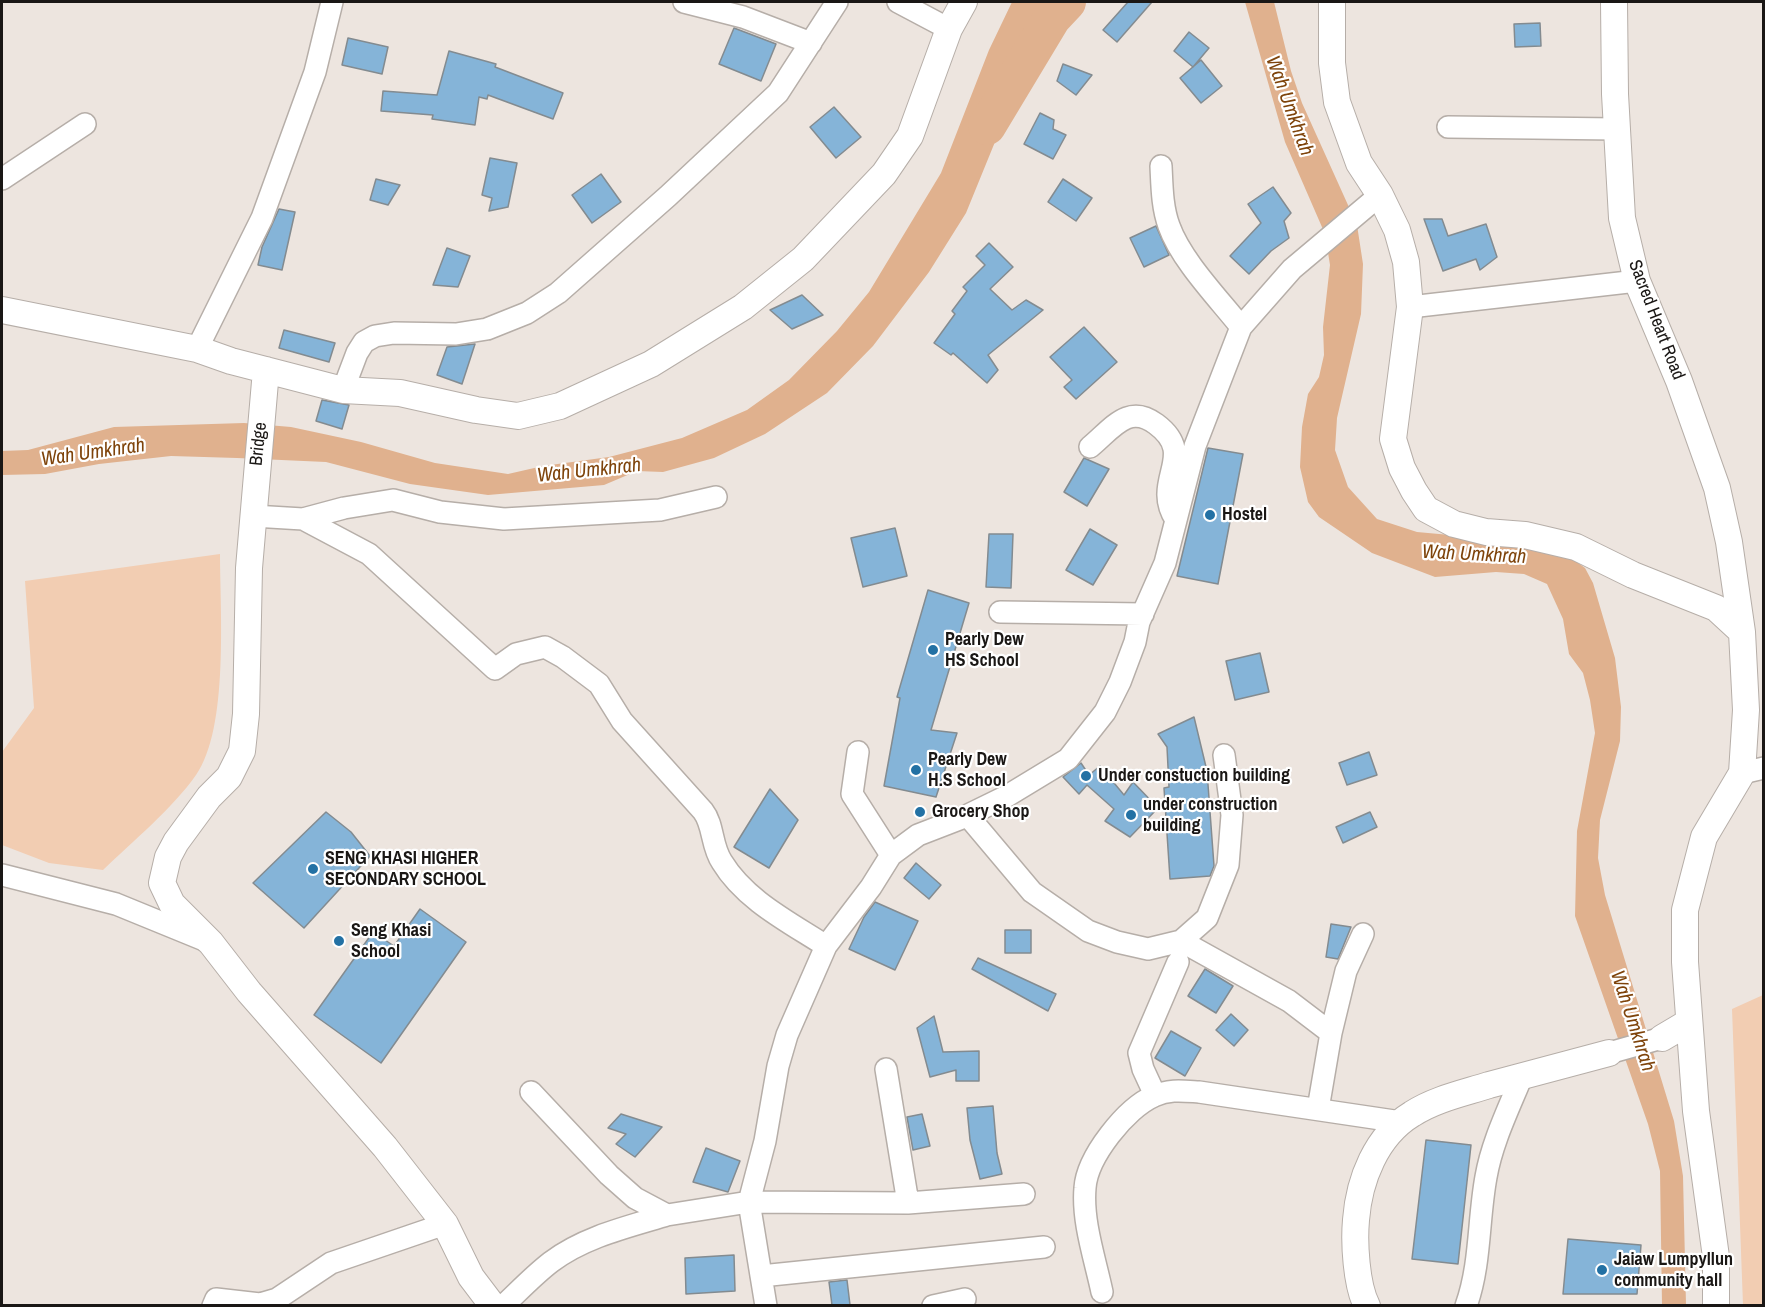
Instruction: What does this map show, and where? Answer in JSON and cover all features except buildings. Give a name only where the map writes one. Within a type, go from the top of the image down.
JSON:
[{"type":"street","points":[[197,349],[262,218],[315,72],[332,2]]},
{"type":"street","points":[[684,2],[743,17],[811,43]]},
{"type":"street","points":[[343,390],[360,348],[364,342],[375,336],[394,333],[456,334],[487,329],[527,313],[558,293],[668,196],[778,93],[837,2]]},
{"type":"street","points":[[898,2],[949,29]]},
{"type":"street","points":[[2,310],[197,349],[343,390],[400,393],[476,410],[518,416],[560,406],[651,364],[743,307],[803,259],[884,174],[910,136],[949,29],[964,2]]},
{"type":"street","points":[[1332,2],[1332,63],[1337,102],[1359,163],[1380,195],[1397,230],[1406,262],[1410,307],[1393,439],[1402,468],[1426,509],[1454,524],[1486,532],[1525,535],[1576,547],[1633,575],[1716,608],[1742,632]]},
{"type":"street","name":"Sacred Heart Road","points":[[1614,2],[1622,218],[1637,281],[1695,423],[1717,488],[1729,542],[1742,632],[1746,710],[1753,771]]},
{"type":"street","points":[[2,179],[85,124]]},
{"type":"street","points":[[1448,128],[1617,129]]},
{"type":"street","points":[[1161,166],[1163,200],[1169,226],[1180,248],[1241,327]]},
{"type":"street","points":[[766,1305],[749,1202],[765,1141],[781,1056],[826,946],[871,887],[891,855],[918,835],[968,816],[1008,796],[1068,759],[1105,712],[1165,563],[1195,446],[1241,327],[1292,269],[1380,195]]},
{"type":"street","points":[[1410,307],[1637,281]]},
{"type":"street","name":"Bridge","points":[[266,370],[249,568],[246,714],[242,751],[229,777],[209,797],[176,842],[163,872],[162,883],[172,904],[211,943],[249,992],[385,1147],[445,1224],[471,1277],[493,1305]]},
{"type":"street","points":[[1090,447],[1126,417],[1135,414],[1144,415],[1170,434],[1175,442],[1176,452],[1166,500],[1176,520]]},
{"type":"street","points":[[253,516],[303,519],[344,508],[393,500],[440,512],[504,519],[660,510],[716,497]]},
{"type":"street","points":[[303,519],[369,555],[495,669],[516,654],[545,647],[563,657],[599,684],[622,721],[710,820],[710,832],[721,862],[753,898],[826,946]]},
{"type":"street","points":[[1000,612],[1143,614]]},
{"type":"street","points":[[858,752],[852,794],[891,855]]},
{"type":"street","points":[[968,816],[1032,892],[1088,931],[1117,942],[1148,949],[1181,940],[1207,918],[1228,865],[1232,815],[1224,755]]},
{"type":"street","points":[[1716,1305],[1716,1257],[1696,1110],[1689,1022],[1685,910],[1704,837],[1753,771]]},
{"type":"street","points":[[2,875],[116,904],[211,943]]},
{"type":"street","points":[[1318,1109],[1331,1033],[1346,971],[1363,934]]},
{"type":"street","points":[[1181,940],[1289,1001],[1331,1033]]},
{"type":"street","points":[[1155,1095],[1143,1069],[1139,1053],[1178,962]]},
{"type":"street","points":[[1367,1305],[1358,1266],[1355,1229],[1358,1200],[1373,1155],[1401,1122],[1412,1113],[1442,1100],[1662,1038],[1689,1022]]},
{"type":"street","points":[[886,1070],[908,1203]]},
{"type":"street","points":[[1466,1305],[1474,1281],[1486,1176],[1492,1151],[1522,1076]]},
{"type":"street","points":[[1102,1292],[1087,1214],[1085,1189],[1088,1172],[1096,1153],[1137,1106],[1155,1095],[1175,1090],[1187,1091],[1401,1122]]},
{"type":"street","points":[[531,1092],[609,1175],[635,1198],[667,1215]]},
{"type":"street","points":[[502,1305],[552,1262],[583,1244],[667,1215],[749,1202],[908,1203],[1024,1194]]},
{"type":"street","points":[[214,1302],[260,1304],[277,1299],[331,1263],[445,1224]]},
{"type":"street","points":[[761,1276],[1044,1247]]},
{"type":"street","points":[[933,1305],[965,1299]]},
{"type":"shaded area","points":[[220,554],[221,637],[218,699],[214,729],[207,754],[196,775],[164,812],[103,870],[49,863],[2,845],[2,752],[34,708],[25,581]]},
{"type":"shaded area","points":[[1763,995],[1763,1305],[1743,1305],[1732,1009]]},
{"type":"water","points":[[1012,2],[1045,2],[1011,87],[997,137],[966,213],[929,272],[873,346],[827,393],[765,434],[714,458],[663,472],[637,471],[604,485],[488,495],[410,484],[326,462],[237,458],[171,456],[99,464],[45,474],[2,475],[2,451],[28,450],[114,427],[244,423],[291,427],[361,442],[435,463],[508,474],[543,466],[609,457],[682,438],[747,410],[789,380],[837,331],[869,292],[941,173],[989,50]]},
{"type":"water","points":[[1245,2],[1274,2],[1291,71],[1302,103],[1357,225],[1363,264],[1361,314],[1337,418],[1335,450],[1348,487],[1377,519],[1417,532],[1472,537],[1569,556],[1585,568],[1593,583],[1615,658],[1621,707],[1620,741],[1600,820],[1598,858],[1605,895],[1674,1121],[1683,1176],[1686,1305],[1662,1305],[1660,1171],[1648,1124],[1575,916],[1577,831],[1595,733],[1583,673],[1569,654],[1563,619],[1547,584],[1524,574],[1496,572],[1435,577],[1372,553],[1319,517],[1308,502],[1300,467],[1302,427],[1308,394],[1319,377],[1324,355],[1323,327],[1330,265],[1325,234],[1285,142]]},
{"type":"waterway","name":"Wah Umkhrah","points":[[987,126],[1052,18],[1067,2]]},
{"type":"place","name":"Hostel","points":[[1210,515]]},
{"type":"place","name":"Pearly Dew HS School","points":[[933,650]]},
{"type":"place","name":"Pearly Dew H.S School","points":[[916,770]]},
{"type":"place","name":"Under constuction building","points":[[1086,776]]},
{"type":"place","name":"Grocery Shop","points":[[920,812]]},
{"type":"place","name":"under construction building","points":[[1131,815]]},
{"type":"place","name":"SENG KHASI HIGHER SECONDARY SCHOOL","points":[[313,869]]},
{"type":"place","name":"Seng Khasi School","points":[[339,941]]},
{"type":"place","name":"Jaiaw Lumpyllun community hall","points":[[1602,1270]]}]
